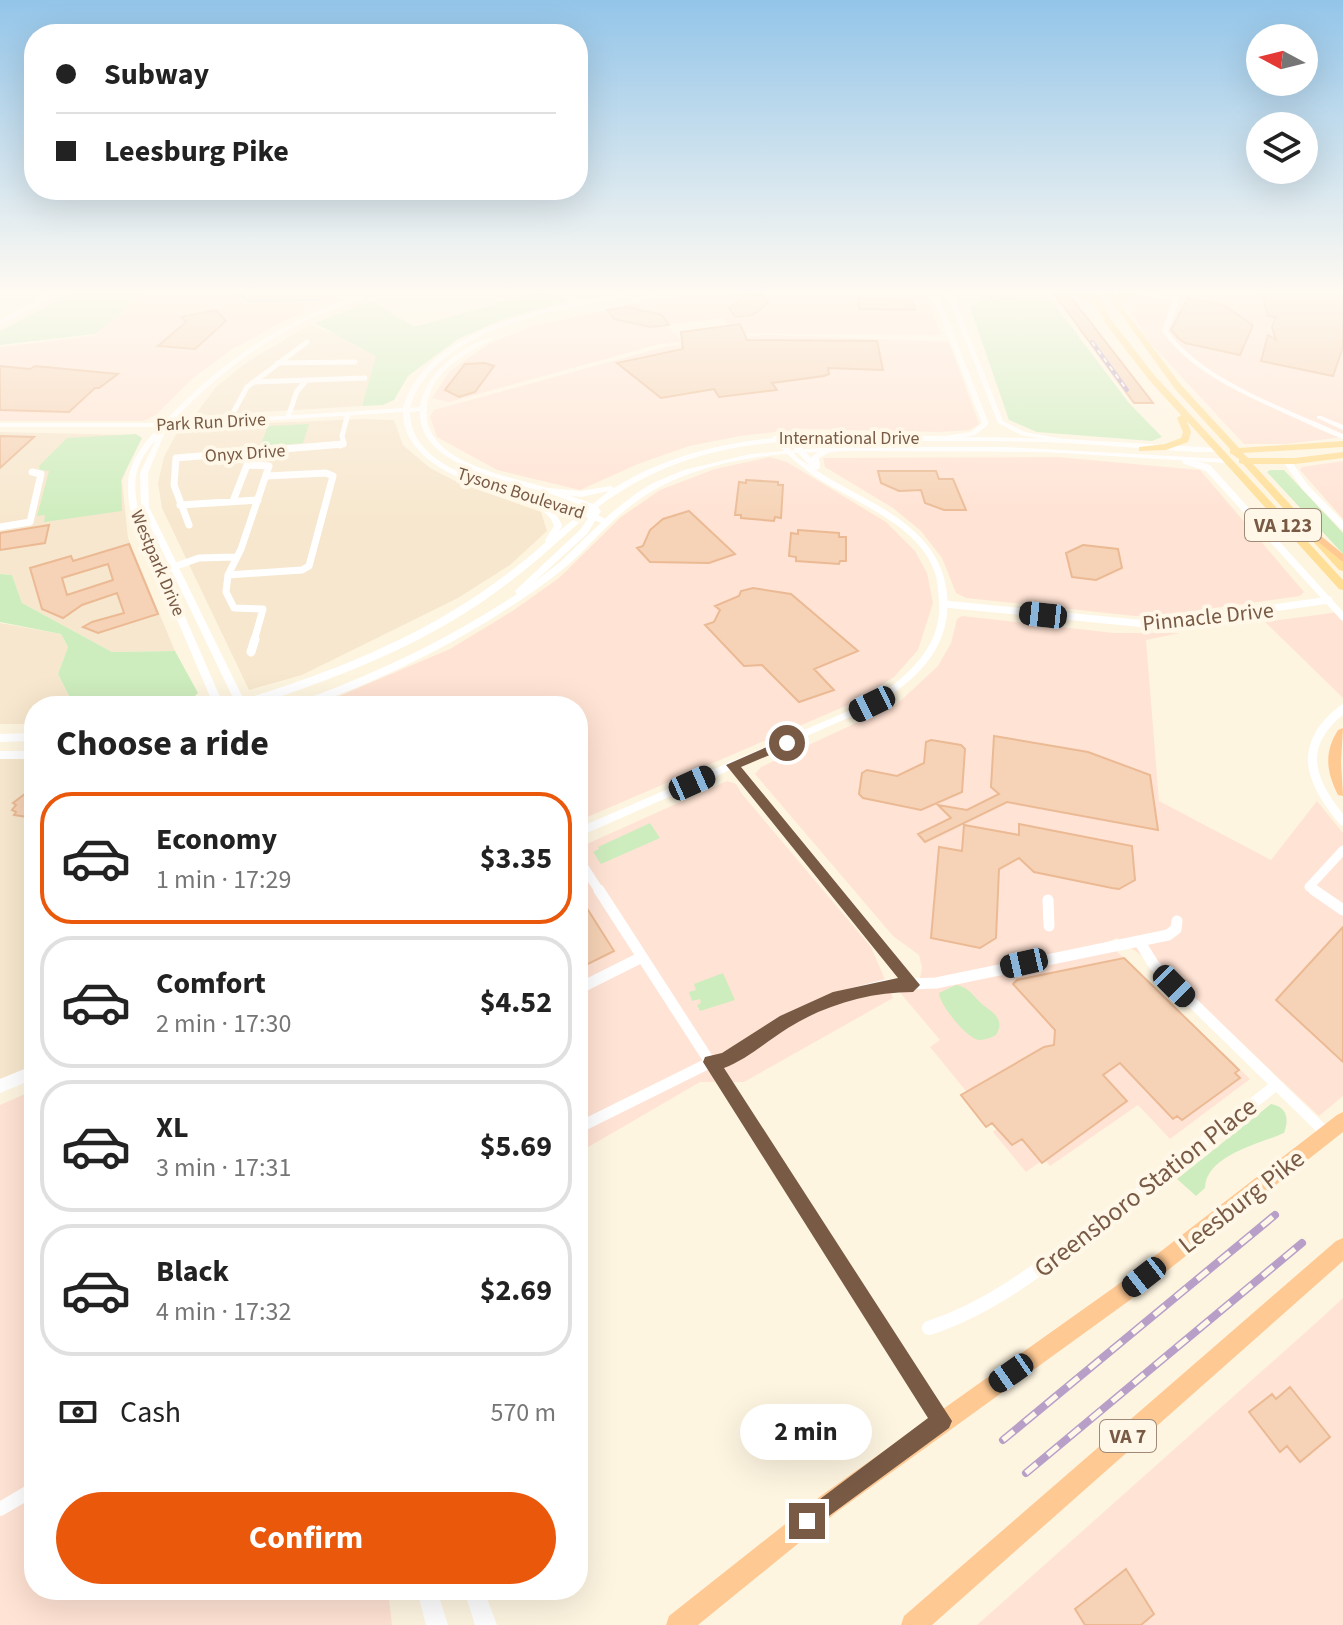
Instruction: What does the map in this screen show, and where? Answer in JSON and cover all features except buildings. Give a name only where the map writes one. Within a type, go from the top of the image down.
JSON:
[{"type":"highway","points":[[1299,521],[1343,559]]},
{"type":"highway","points":[[1343,733],[1334,750],[1333,761],[1343,791]]},
{"type":"highway","name":"Leesburg Pike","points":[[678,1625],[830,1503],[1113,1301],[1343,1121]]},
{"type":"highway","name":"VA 7","points":[[913,1625],[1343,1248]]},
{"type":"main road","name":"VA 123","points":[[1145,368],[1216,450],[1343,587]]},
{"type":"main road","name":"VA 123","points":[[1163,368],[1343,568]]},
{"type":"main road","points":[[1142,449],[1177,445],[1188,437],[1171,400]]},
{"type":"main road","name":"International Drive","points":[[269,696],[318,681],[391,651],[454,617],[524,568],[625,483],[700,452],[779,444],[896,442],[931,438],[1068,441],[1142,449],[1236,451],[1343,444]]},
{"type":"main road","points":[[327,696],[429,652],[481,624],[553,573],[659,476],[688,464],[779,444],[793,444]]},
{"type":"main road","name":"International Drive","points":[[793,444],[832,448],[1039,450],[1186,461],[1287,461],[1343,455]]},
{"type":"main road","points":[[816,468],[815,457],[832,448]]},
{"type":"main road","points":[[541,489],[589,494],[625,483]]},
{"type":"main road","points":[[504,489],[547,509],[555,516],[558,526],[553,536],[524,568]]},
{"type":"main road","points":[[511,603],[591,512]]},
{"type":"main road","points":[[0,738],[24,737]]},
{"type":"main road","points":[[0,755],[24,755]]},
{"type":"main road","points":[[430,1600],[437,1625]]},
{"type":"main road","points":[[477,1600],[486,1625]]},
{"type":"street","name":"Westpark Drive","points":[[215,696],[134,509],[130,488],[138,456],[153,435],[204,382],[223,368]]},
{"type":"street","points":[[234,411],[242,393],[271,368]]},
{"type":"street","points":[[406,410],[415,386],[431,368]]},
{"type":"street","points":[[422,409],[426,392],[445,368]]},
{"type":"street","points":[[942,438],[973,434],[986,424],[964,368]]},
{"type":"street","points":[[979,368],[1000,422],[1023,434],[1068,441]]},
{"type":"street","points":[[1203,368],[1343,437]]},
{"type":"street","points":[[1212,368],[1343,428]]},
{"type":"street","points":[[253,382],[365,378]]},
{"type":"street","points":[[294,381],[292,386],[297,391]]},
{"type":"street","points":[[288,417],[297,391],[306,381]]},
{"type":"street","name":"Park Run Drive","points":[[0,425],[165,425],[422,409]]},
{"type":"street","name":"Tysons Boulevard","points":[[422,409],[423,422],[430,437],[441,449],[468,465],[541,489],[607,522]]},
{"type":"street","name":"Tysons Boulevard","points":[[406,410],[412,437],[433,460],[465,477],[591,512]]},
{"type":"street","name":"Onyx Drive","points":[[189,525],[174,493],[172,480],[176,458],[336,447],[344,443],[342,436],[348,414]]},
{"type":"street","name":"Westpark Drive","points":[[165,425],[148,461],[143,495],[145,507],[235,696]]},
{"type":"street","points":[[588,829],[863,708],[900,685],[918,669],[935,644],[944,604],[936,568],[910,533],[876,506],[825,477],[779,444]]},
{"type":"street","points":[[793,444],[825,477]]},
{"type":"street","points":[[1186,461],[1208,468],[1343,617]]},
{"type":"street","points":[[1287,461],[1305,487],[1343,526]]},
{"type":"street","points":[[233,501],[247,465],[267,464],[270,467],[241,549],[228,575],[226,592],[231,606],[239,610],[263,609],[251,652]]},
{"type":"street","points":[[0,527],[30,522],[41,474],[32,472]]},
{"type":"street","points":[[228,575],[302,570],[309,566],[333,476],[326,473],[267,476]]},
{"type":"street","points":[[180,505],[258,500]]},
{"type":"street","points":[[162,571],[199,558],[235,557]]},
{"type":"street","name":"Pinnacle Drive","points":[[944,604],[1156,625],[1329,600]]},
{"type":"street","points":[[1343,709],[1321,727],[1310,755],[1318,784],[1343,821]]},
{"type":"street","points":[[732,765],[913,985]]},
{"type":"street","points":[[1343,850],[1309,887],[1343,910]]},
{"type":"street","points":[[588,873],[942,1421]]},
{"type":"street","points":[[1048,900],[1049,926]]},
{"type":"street","points":[[588,1123],[711,1062],[725,1060],[786,1021],[838,997],[885,985],[913,985],[1168,935],[1176,929],[1177,921]]},
{"type":"street","name":"Greensboro Station Place","points":[[929,1328],[963,1317],[996,1300],[1177,1165],[1276,1085],[1154,965],[1139,941]]},
{"type":"street","points":[[588,984],[642,957]]},
{"type":"street","points":[[0,1086],[24,1076]]},
{"type":"street","points":[[1276,1085],[1327,1134]]},
{"type":"street","points":[[0,1509],[24,1495]]},
{"type":"shaded area","points":[[0,368],[207,368],[156,415],[143,421],[0,421]]},
{"type":"shaded area","points":[[240,368],[373,368],[362,406],[194,416],[216,387]]},
{"type":"shaded area","points":[[455,368],[573,368],[449,402],[432,398]]},
{"type":"shaded area","points":[[588,368],[958,368],[979,424],[969,430],[941,432],[802,429],[740,436],[689,446],[580,490],[497,470],[437,437],[430,417],[434,410]]},
{"type":"shaded area","points":[[1173,368],[1343,368],[1343,437],[1287,444],[1244,444]]},
{"type":"shaded area","points":[[394,420],[403,445],[430,468],[459,483],[541,512],[547,531],[510,565],[458,598],[302,675],[249,690],[162,508],[158,483],[164,457],[180,427]]},
{"type":"shaded area","points":[[0,432],[132,435],[137,441],[122,481],[128,538],[175,651],[112,652],[22,603],[12,575],[0,574]]},
{"type":"shaded area","points":[[770,457],[787,462],[886,522],[915,551],[927,573],[933,603],[918,650],[894,677],[855,702],[588,817],[588,696],[340,696],[450,649],[559,578],[621,517],[660,490],[715,469]]},
{"type":"shaded area","points":[[1057,457],[1200,470],[1304,592],[1300,596],[1135,616],[966,598],[956,593],[942,558],[921,531],[893,508],[825,467],[823,458]]},
{"type":"shaded area","points":[[1343,461],[1343,519],[1300,470],[1302,467]]},
{"type":"shaded area","points":[[1339,612],[1343,616],[1343,698],[1265,622]]},
{"type":"shaded area","points":[[962,616],[1114,633],[1180,633],[1146,640],[1159,801],[1271,860],[1317,801],[1343,833],[1343,1096],[1319,1116],[1172,977],[1117,938],[1107,942],[1250,1079],[1170,1139],[1138,1105],[1050,1166],[1044,1159],[1026,1172],[993,1132],[997,1129],[930,1047],[940,1040],[897,989],[910,986],[920,978],[922,968],[919,955],[893,936],[755,774],[761,767],[897,704],[938,666],[951,643],[957,619]]},
{"type":"shaded area","points":[[0,623],[61,634],[68,647],[58,674],[69,696],[24,696],[24,724],[0,724]]},
{"type":"shaded area","points":[[24,754],[24,1076],[0,1087],[0,755]]},
{"type":"shaded area","points":[[727,781],[736,784],[871,947],[893,998],[744,1082],[700,1082],[588,1147],[588,844]]},
{"type":"shaded area","points":[[24,1094],[24,1600],[389,1600],[392,1625],[0,1625],[0,1105]]},
{"type":"shaded area","points":[[1343,1298],[1343,1625],[977,1625],[1317,1322]]},
{"type":"green space","points":[[373,368],[419,368],[408,376],[394,400],[383,405],[362,406]]},
{"type":"green space","points":[[991,368],[1102,368],[1129,403],[1162,437],[1152,441],[1037,432],[1009,420]]},
{"type":"green space","points":[[309,424],[303,443],[260,447],[268,426]]},
{"type":"green space","points":[[136,434],[142,438],[121,480],[122,511],[44,522],[45,515],[37,516],[49,471],[40,470],[39,466],[67,438]]},
{"type":"green space","points":[[1284,470],[1343,533],[1343,554],[1267,472]]},
{"type":"green space","points":[[0,574],[12,575],[22,603],[112,652],[175,651],[198,693],[195,696],[69,696],[58,674],[68,647],[61,634],[0,622]]},
{"type":"green space","points":[[650,823],[660,838],[601,864],[593,852],[598,847]]},
{"type":"green space","points":[[723,973],[735,1000],[700,1011],[697,1005],[701,1003],[700,999],[692,1001],[689,992],[696,990],[694,984]]},
{"type":"green space","points":[[956,985],[968,990],[996,1016],[999,1029],[996,1035],[979,1040],[954,1020],[939,993]]},
{"type":"green space","points":[[1271,1104],[1281,1108],[1286,1115],[1284,1133],[1224,1159],[1214,1167],[1205,1188],[1196,1196],[1177,1179]]},
{"type":"railway","points":[[1111,368],[1127,390]]},
{"type":"railway","points":[[1003,1440],[1275,1215]]},
{"type":"railway","points":[[1026,1473],[1302,1243]]},
{"type":"route","points":[[787,743],[732,765],[913,985],[885,985],[838,997],[786,1021],[725,1060],[711,1062],[942,1421],[807,1521]]}]
